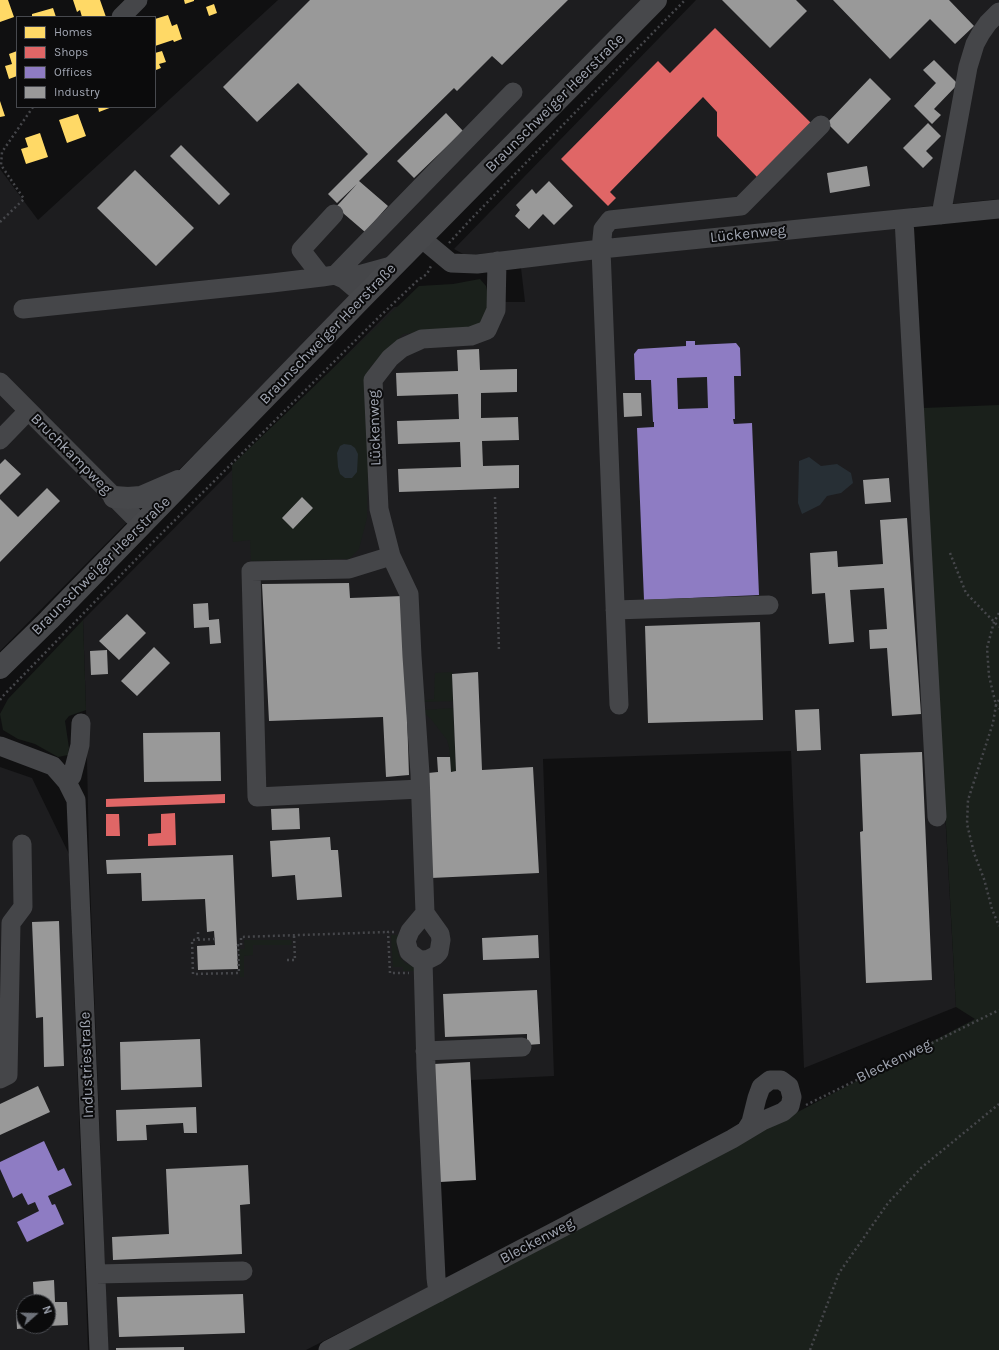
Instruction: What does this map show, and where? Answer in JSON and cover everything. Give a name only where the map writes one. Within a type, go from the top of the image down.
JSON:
[{"type":"main road","name":"Braunschweiger Heerstraße","points":[[0,668],[49,620],[364,296],[656,0]]},
{"type":"main road","points":[[114,497],[141,497],[190,475]]},
{"type":"street","points":[[122,16],[138,0]]},
{"type":"street","points":[[941,215],[968,67],[975,44],[981,33],[999,12]]},
{"type":"street","points":[[334,277],[513,92]]},
{"type":"street","points":[[618,705],[601,248],[603,229],[610,220],[741,206],[820,125]]},
{"type":"street","name":"Lückenweg","points":[[421,238],[451,263],[477,264],[601,248],[999,209]]},
{"type":"street","points":[[334,214],[301,250],[334,277],[364,296]]},
{"type":"street","points":[[904,219],[937,817]]},
{"type":"street","name":"Lückenweg","points":[[425,913],[420,789],[409,594],[391,556],[379,509],[373,380],[390,358],[402,348],[422,338],[471,336],[487,330],[496,310],[497,261]]},
{"type":"street","points":[[23,309],[334,277],[395,265]]},
{"type":"street","name":"Bruchkampweg","points":[[0,382],[142,525]]},
{"type":"street","points":[[0,440],[28,411]]},
{"type":"street","points":[[391,556],[349,569],[251,571],[257,797],[420,789]]},
{"type":"street","points":[[615,610],[769,605]]},
{"type":"street","points":[[67,782],[72,776],[80,745],[81,723]]},
{"type":"street","name":"Industriestraße","points":[[0,746],[53,766],[67,782],[76,800],[99,1350]]},
{"type":"street","points":[[0,1079],[8,1075],[11,923],[23,907],[22,844]]},
{"type":"street","points":[[425,913],[440,934],[441,940],[439,952],[429,959],[423,960],[418,959],[409,952],[406,941],[410,931],[425,913]]},
{"type":"street","points":[[423,960],[425,1051],[438,1293]]},
{"type":"street","points":[[425,1051],[522,1047]]},
{"type":"street","points":[[746,1130],[751,1122],[761,1087],[770,1080],[781,1080],[790,1086],[794,1107]]},
{"type":"street","name":"Bleckenweg","points":[[328,1350],[732,1139],[762,1121],[794,1107]]},
{"type":"street","points":[[96,1274],[243,1271]]},
{"type":"path","points":[[0,700],[7,691],[160,534],[360,335],[417,281],[427,274],[432,262],[472,218],[685,0]]},
{"type":"path","points":[[0,222],[24,199],[1,164],[2,152],[32,108]]},
{"type":"path","points":[[495,497],[499,652]]},
{"type":"path","points":[[950,553],[966,594],[999,627]]},
{"type":"path","points":[[999,613],[994,622],[987,648],[989,676],[996,705],[999,709]]},
{"type":"path","points":[[999,700],[996,705],[993,722],[968,800],[967,824],[974,853],[999,926]]},
{"type":"path","points":[[198,932],[198,940]]},
{"type":"path","points":[[215,939],[192,940],[193,974],[239,973],[237,945],[241,946],[241,937],[388,932]]},
{"type":"path","points":[[287,960],[295,960],[294,936]]},
{"type":"path","name":"Bleckenweg","points":[[794,1107],[999,1009]]},
{"type":"path","points":[[810,1350],[839,1273],[888,1202],[921,1168],[999,1104]]},
{"type":"shaded area","points":[[278,0],[643,0],[0,651],[0,169],[38,220]]},
{"type":"shaded area","points":[[696,0],[999,0],[999,199],[911,208],[956,1007],[804,1068],[791,751],[543,759],[554,1076],[471,1080],[470,1063],[434,1064],[430,1281],[427,1288],[306,1350],[108,1350],[89,857],[83,620],[394,307],[525,302],[519,251],[465,255],[454,249]]},
{"type":"shaded area","points":[[480,279],[486,286],[489,299],[485,320],[475,327],[403,334],[370,367],[367,518],[359,549],[349,559],[251,561],[250,540],[233,542],[232,465],[419,286],[453,284]]},
{"type":"shaded area","points":[[999,405],[999,1350],[344,1350],[975,1019],[956,1007],[923,408]]},
{"type":"shaded area","points":[[344,444],[351,445],[355,448],[358,454],[357,472],[352,478],[345,478],[340,474],[338,467],[337,453],[340,446]]},
{"type":"shaded area","points":[[809,457],[821,466],[837,464],[851,473],[853,483],[841,493],[827,496],[820,505],[802,514],[798,503],[799,461]]},
{"type":"shaded area","points":[[83,620],[86,710],[69,716],[65,721],[69,748],[68,755],[58,757],[35,744],[18,739],[3,730],[0,714],[8,699]]},
{"type":"shaded area","points":[[452,672],[453,701],[420,702],[434,699],[435,673]]},
{"type":"shaded area","points":[[453,708],[456,771],[451,772],[447,740],[423,710]]},
{"type":"shaded area","points":[[0,767],[32,778],[69,854],[88,1350],[0,1350]]},
{"type":"shaded area","points":[[391,935],[399,935],[396,944],[399,956],[405,963],[416,968],[417,971],[403,971],[403,967],[393,967]]},
{"type":"shaded area","points":[[244,940],[291,940],[292,945],[253,945],[253,955],[244,956],[244,977],[240,977],[239,949],[245,949]]},
{"type":"building: Homes","points":[[0,0],[8,0],[14,17],[0,22]]},
{"type":"building: Homes","points":[[73,0],[100,0],[106,16],[82,16],[80,10],[77,12]]},
{"type":"building: Homes","points":[[184,0],[194,0],[194,1],[185,4]]},
{"type":"building: Homes","points":[[214,4],[217,13],[209,16],[206,7]]},
{"type":"building: Homes","points":[[53,8],[56,16],[32,16],[32,14]]},
{"type":"building: Homes","points":[[168,15],[172,26],[177,24],[182,39],[174,42],[173,40],[156,46],[156,19]]},
{"type":"building: Homes","points":[[16,51],[16,76],[9,79],[5,66],[12,64],[9,54]]},
{"type":"building: Homes","points":[[162,51],[166,62],[159,64],[161,68],[156,70],[156,53]]},
{"type":"building: Homes","points":[[0,101],[5,116],[0,117]]},
{"type":"building: Homes","points":[[98,108],[109,108],[99,112]]},
{"type":"building: Homes","points":[[78,114],[86,136],[67,143],[59,120]]},
{"type":"building: Homes","points":[[40,133],[48,157],[26,164],[21,149],[28,147],[25,138]]},
{"type":"building: Shops","points":[[715,28],[811,123],[757,177],[717,136],[717,112],[703,97],[610,192],[616,198],[608,206],[561,159],[658,61],[670,73]]},
{"type":"building: Shops","points":[[225,794],[225,803],[106,807],[106,799]]},
{"type":"building: Shops","points":[[175,813],[176,845],[148,846],[148,834],[161,833],[161,814]]},
{"type":"building: Shops","points":[[106,814],[119,814],[120,836],[106,836]]},
{"type":"building: Offices","points":[[686,341],[695,341],[695,345],[736,343],[740,348],[741,376],[734,376],[735,419],[733,419],[734,424],[752,423],[759,595],[644,600],[637,428],[654,427],[654,422],[651,380],[635,380],[634,354],[638,349],[686,346]],"holes":[[[707,377],[708,408],[678,409],[677,378]]]},
{"type":"building: Offices","points":[[44,1141],[58,1171],[64,1168],[72,1185],[48,1196],[52,1205],[55,1204],[64,1224],[27,1242],[17,1222],[39,1211],[35,1202],[28,1205],[22,1193],[13,1198],[0,1169],[0,1162]]},
{"type":"building: Industry","points":[[310,0],[568,0],[502,65],[492,56],[457,91],[454,88],[359,181],[388,206],[365,232],[336,207],[357,184],[337,203],[328,194],[368,154],[298,83],[257,122],[223,87]]},
{"type":"building: Industry","points":[[722,0],[796,0],[807,11],[770,48]]},
{"type":"building: Industry","points":[[833,0],[949,0],[974,26],[955,44],[930,19],[890,59]]},
{"type":"building: Industry","points":[[934,60],[958,84],[934,109],[941,115],[932,124],[914,106],[936,83],[923,70]]},
{"type":"building: Industry","points":[[870,78],[891,99],[848,144],[827,123]]},
{"type":"building: Industry","points":[[446,113],[463,131],[414,178],[397,161]]},
{"type":"building: Industry","points":[[928,123],[941,136],[926,151],[933,158],[923,168],[903,148]]},
{"type":"building: Industry","points":[[181,145],[230,194],[219,205],[170,156]]},
{"type":"building: Industry","points":[[867,166],[870,186],[830,193],[827,173]]},
{"type":"building: Industry","points":[[135,170],[194,228],[156,266],[97,208]]},
{"type":"building: Industry","points":[[549,181],[573,206],[554,225],[543,214],[529,229],[515,216],[520,210],[516,205],[532,189],[536,194]]},
{"type":"building: Industry","points":[[479,349],[480,370],[517,369],[517,392],[481,393],[481,418],[518,417],[519,440],[482,441],[483,466],[519,465],[519,488],[399,492],[398,469],[461,467],[460,442],[398,444],[397,421],[459,419],[458,394],[397,396],[396,373],[458,371],[457,350]]},
{"type":"building: Industry","points":[[623,393],[641,393],[642,416],[624,417]]},
{"type":"building: Industry","points":[[5,459],[21,474],[0,495],[0,464]]},
{"type":"building: Industry","points":[[889,478],[891,502],[865,504],[863,480]]},
{"type":"building: Industry","points":[[47,488],[60,501],[0,562],[0,499],[18,517]]},
{"type":"building: Industry","points":[[302,497],[313,508],[293,529],[282,518]]},
{"type":"building: Industry","points":[[907,518],[921,714],[892,716],[887,648],[870,649],[869,630],[887,629],[884,588],[850,590],[854,642],[829,644],[825,593],[812,594],[810,553],[837,551],[838,567],[883,564],[880,520]]},
{"type":"building: Industry","points":[[349,583],[350,598],[403,596],[409,775],[386,777],[383,717],[269,721],[262,584]]},
{"type":"building: Industry","points":[[208,603],[209,620],[219,619],[221,643],[210,644],[209,627],[194,628],[193,604]]},
{"type":"building: Industry","points":[[127,614],[146,633],[119,660],[99,641]]},
{"type":"building: Industry","points":[[760,622],[763,720],[648,723],[645,626]]},
{"type":"building: Industry","points":[[154,647],[170,663],[137,696],[121,681]]},
{"type":"building: Industry","points":[[107,650],[108,674],[91,675],[90,651]]},
{"type":"building: Industry","points":[[478,672],[482,770],[533,767],[539,873],[431,878],[428,773],[438,772],[437,757],[450,757],[451,772],[456,771],[452,674]]},
{"type":"building: Industry","points":[[819,709],[821,750],[797,751],[795,710]]},
{"type":"building: Industry","points":[[220,732],[221,781],[144,782],[143,733]]},
{"type":"building: Industry","points":[[922,752],[932,980],[866,983],[860,832],[863,831],[860,754]]},
{"type":"building: Industry","points":[[299,808],[300,829],[272,830],[271,809]]},
{"type":"building: Industry","points":[[330,837],[331,850],[338,850],[342,897],[297,900],[295,875],[272,877],[270,841]]},
{"type":"building: Industry","points":[[233,855],[238,969],[198,970],[197,946],[215,945],[214,931],[207,932],[205,899],[142,901],[141,873],[107,874],[106,860]]},
{"type":"building: Industry","points":[[59,921],[64,1066],[44,1067],[43,1017],[36,1018],[32,922]]},
{"type":"building: Industry","points":[[538,935],[539,958],[483,960],[482,938]]},
{"type":"building: Industry","points":[[537,990],[540,1044],[527,1045],[527,1034],[445,1037],[443,994]]},
{"type":"building: Industry","points":[[200,1039],[202,1087],[121,1090],[120,1042]]},
{"type":"building: Industry","points":[[470,1062],[476,1180],[440,1182],[434,1064]]},
{"type":"building: Industry","points":[[38,1086],[50,1112],[0,1135],[0,1104]]},
{"type":"building: Industry","points":[[196,1107],[197,1133],[184,1133],[183,1123],[146,1125],[147,1140],[117,1141],[116,1110]]},
{"type":"building: Industry","points":[[248,1165],[250,1204],[240,1205],[242,1254],[113,1260],[112,1237],[169,1234],[166,1169]]},
{"type":"building: Industry","points":[[54,1280],[55,1294],[34,1294],[33,1282]]},
{"type":"building: Industry","points":[[243,1294],[245,1333],[119,1337],[117,1297]]},
{"type":"building: Industry","points":[[56,1302],[67,1302],[68,1325],[56,1326]]},
{"type":"building: Industry","points":[[184,1347],[184,1350],[116,1350],[116,1348]]}]
